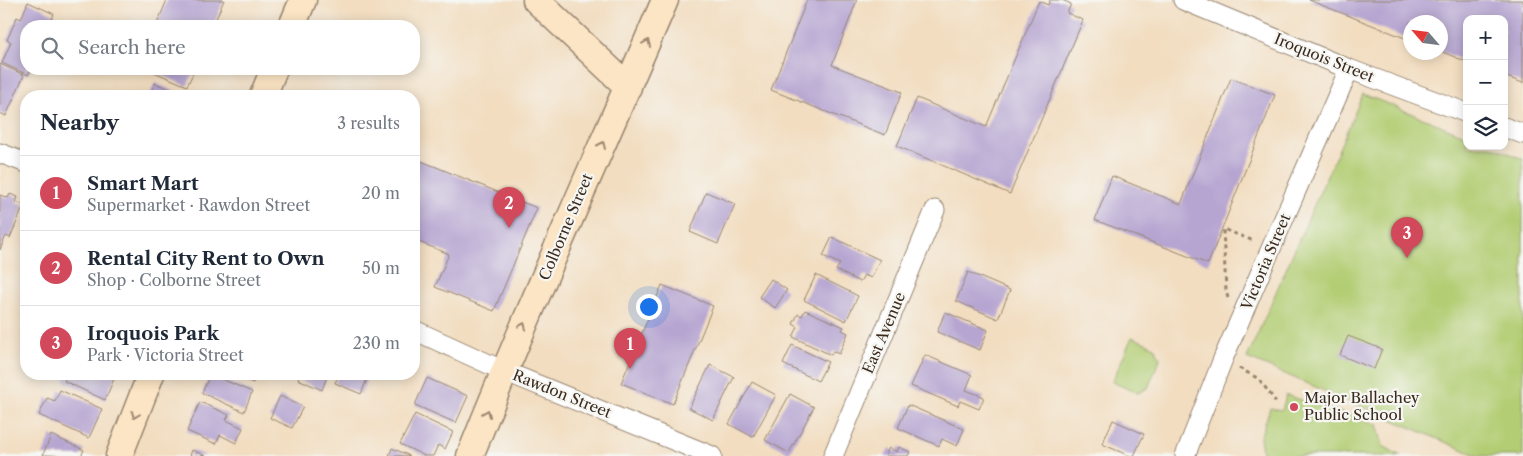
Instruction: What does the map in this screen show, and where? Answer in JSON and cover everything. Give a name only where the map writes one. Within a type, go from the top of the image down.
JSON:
[{"type":"main road","points":[[295,20],[303,0]]},
{"type":"main road","points":[[536,0],[628,87]]},
{"type":"main road","name":"Colborne Street","points":[[470,456],[504,371],[666,0]]},
{"type":"main road","points":[[265,90],[272,75]]},
{"type":"main road","points":[[119,456],[149,380]]},
{"type":"street","name":"Iroquois Street","points":[[1183,0],[1349,68],[1463,111]]},
{"type":"street","name":"Victoria Street","points":[[1185,456],[1223,359],[1349,68]]},
{"type":"street","points":[[1508,128],[1523,134]]},
{"type":"street","points":[[0,152],[20,160]]},
{"type":"street","name":"East Avenue","points":[[833,456],[935,210]]},
{"type":"street","name":"Rawdon Street","points":[[420,333],[504,371],[712,456]]},
{"type":"path","points":[[1237,327],[1226,291],[1223,229],[1272,247]]},
{"type":"path","points":[[1223,359],[1259,379],[1276,402]]},
{"type":"green space","points":[[1363,94],[1463,134],[1463,150],[1501,150],[1523,159],[1523,456],[1478,456],[1247,358]]},
{"type":"green space","points":[[1132,337],[1155,347],[1160,359],[1148,388],[1138,393],[1112,382]]},
{"type":"green space","points":[[1286,395],[1377,424],[1383,446],[1401,456],[1263,456],[1260,438],[1270,408],[1282,410]]},
{"type":"building","points":[[167,0],[224,0],[216,20],[159,20]]},
{"type":"building","points":[[807,0],[857,0],[832,65],[902,92],[885,135],[771,90]]},
{"type":"building","points":[[1050,0],[1062,0],[1071,4],[1067,13],[1083,20],[1010,194],[897,146],[917,98],[986,127],[1039,1],[1048,5]]},
{"type":"building","points":[[1309,0],[1523,0],[1523,83],[1508,77],[1508,15],[1463,15],[1463,60],[1448,54],[1448,15],[1403,15],[1403,37]]},
{"type":"building","points":[[28,2],[54,14],[52,20],[20,20],[20,71],[2,63],[11,42],[7,40],[17,17],[21,19]]},
{"type":"building","points":[[0,64],[20,73],[20,75],[24,75],[6,116],[0,113]]},
{"type":"building","points":[[161,75],[192,75],[187,86]]},
{"type":"building","points":[[1231,78],[1275,95],[1208,264],[1095,220],[1112,176],[1181,204]]},
{"type":"building","points":[[155,83],[172,90],[152,90]]},
{"type":"building","points":[[420,160],[537,208],[494,311],[435,287],[449,254],[420,242]]},
{"type":"building","points":[[706,192],[735,204],[718,244],[690,232]]},
{"type":"building","points":[[10,194],[18,197],[16,202],[20,204],[20,214],[10,238],[6,236],[0,250],[0,195],[8,198]]},
{"type":"building","points":[[832,237],[880,260],[871,278],[864,275],[860,282],[836,270],[840,264],[823,256]]},
{"type":"building","points":[[968,272],[1010,290],[998,319],[956,301]]},
{"type":"building","points":[[816,275],[858,296],[846,321],[804,300]]},
{"type":"building","points":[[771,279],[787,290],[775,308],[759,297]]},
{"type":"building","points":[[662,285],[713,306],[673,404],[621,383]]},
{"type":"building","points":[[805,310],[844,327],[842,330],[848,333],[839,354],[833,351],[831,355],[793,337],[798,327],[793,324],[798,314],[802,316]]},
{"type":"building","points":[[945,312],[988,330],[980,350],[937,332]]},
{"type":"building","points":[[1348,336],[1382,349],[1374,369],[1340,355]]},
{"type":"building","points":[[792,345],[828,362],[818,381],[783,364]]},
{"type":"building","points":[[925,355],[972,375],[966,390],[984,397],[979,409],[960,401],[958,406],[911,386]]},
{"type":"building","points":[[710,365],[734,377],[713,420],[689,408]]},
{"type":"building","points":[[427,378],[468,396],[456,423],[415,405]]},
{"type":"building","points":[[65,380],[113,380],[105,400]]},
{"type":"building","points":[[207,380],[224,380],[252,392],[244,412],[202,393]]},
{"type":"building","points":[[300,380],[326,380],[322,390]]},
{"type":"building","points":[[336,380],[367,380],[361,394],[335,383]]},
{"type":"building","points":[[752,382],[776,395],[753,437],[729,424]]},
{"type":"building","points":[[60,390],[102,409],[89,438],[39,415],[47,398],[55,401]]},
{"type":"building","points":[[790,394],[814,407],[789,453],[765,440]]},
{"type":"building","points":[[280,396],[303,407],[292,428],[270,418]]},
{"type":"building","points":[[200,402],[229,415],[226,420],[243,428],[236,443],[220,435],[216,444],[187,431]]},
{"type":"building","points":[[908,405],[964,429],[957,446],[942,439],[939,446],[898,428]]},
{"type":"building","points":[[415,414],[453,432],[445,449],[438,445],[433,456],[425,456],[400,444]]},
{"type":"building","points":[[1113,420],[1144,434],[1134,456],[1102,444]]},
{"type":"building","points":[[51,435],[84,450],[81,456],[43,455]]},
{"type":"building","points":[[899,447],[910,452],[908,456],[885,456],[889,448],[897,452]]},
{"type":"building","points":[[392,448],[410,456],[389,456]]},
{"type":"building","points":[[192,450],[206,456],[190,456]]},
{"type":"place","name":"Rental City Rent to Own","points":[[509,228]]},
{"type":"place","name":"Iroquois Park","points":[[1407,258]]},
{"type":"place","name":"Smart Mart","points":[[630,369]]},
{"type":"place","name":"Major Ballachey Public School","points":[[1294,407]]}]
